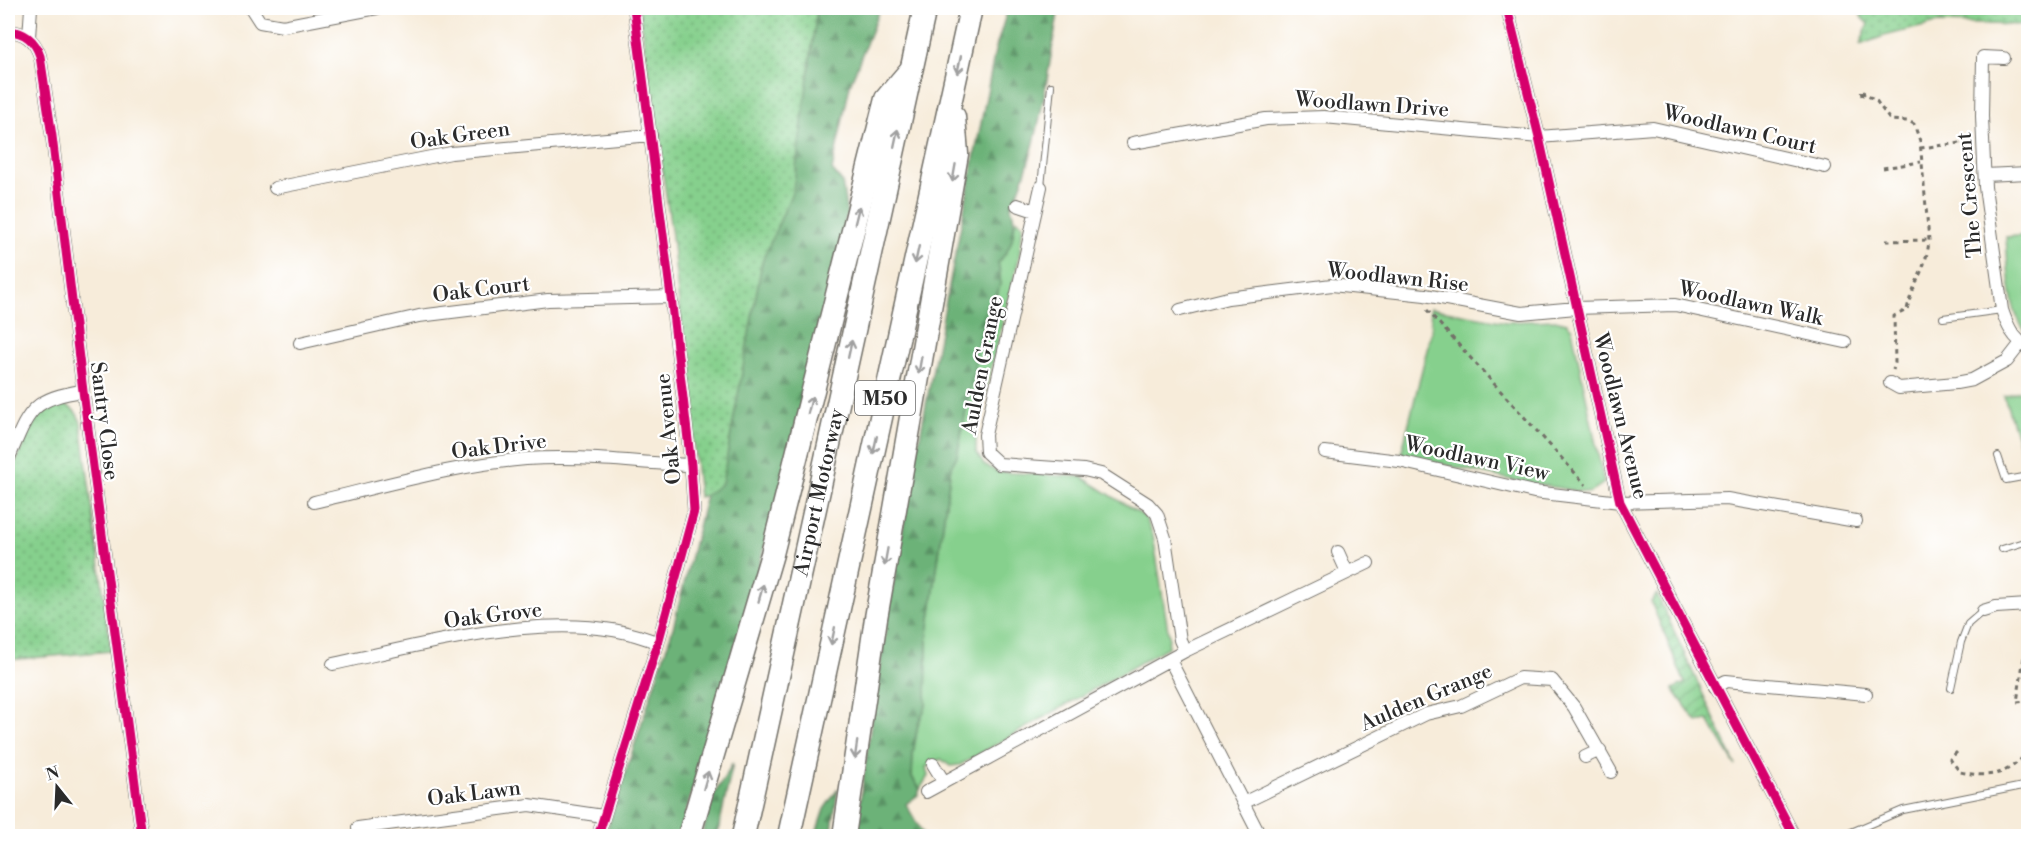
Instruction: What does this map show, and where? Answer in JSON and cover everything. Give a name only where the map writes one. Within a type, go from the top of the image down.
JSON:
[{"type":"highway","name":"Airport Motorway","points":[[742,837],[925,8]]},
{"type":"highway","name":"Airport Motorway","points":[[789,837],[971,8]]},
{"type":"highway","points":[[689,837],[772,554],[886,99],[912,69]]},
{"type":"highway","points":[[843,837],[876,618],[957,154],[952,94]]},
{"type":"street","name":"Santry Close","points":[[31,8],[29,37],[36,44],[42,68],[52,136],[142,837]]},
{"type":"street","points":[[251,8],[260,22],[283,26],[377,8]]},
{"type":"street","name":"Oak Avenue","points":[[598,837],[658,643],[694,511],[691,465],[671,297],[634,8]]},
{"type":"street","name":"Woodlawn Avenue","points":[[1507,8],[1539,137],[1620,502],[1794,837]]},
{"type":"street","points":[[8,31],[23,33],[29,37]]},
{"type":"street","name":"The Crescent","points":[[1890,383],[1899,388],[1972,380],[2007,361],[2025,345],[2007,325],[2002,310],[1984,175],[1983,57],[2004,58]]},
{"type":"street","name":"Woodlawn Drive","points":[[1134,144],[1266,119],[1324,117],[1539,137]]},
{"type":"street","name":"Woodlawn Court","points":[[1539,137],[1653,128],[1825,167]]},
{"type":"street","name":"Oak Green","points":[[275,188],[451,153],[651,135]]},
{"type":"street","points":[[1984,175],[2028,173]]},
{"type":"street","name":"Aulden Grange","points":[[1041,187],[985,435],[986,452],[999,464],[1083,470],[1101,474],[1148,504],[1157,514],[1165,538],[1180,640],[1185,651]]},
{"type":"street","points":[[1017,205],[1035,211]]},
{"type":"street","name":"Woodlawn Rise","points":[[1180,310],[1228,297],[1332,285],[1425,295],[1521,313],[1576,308]]},
{"type":"street","name":"Oak Court","points":[[300,343],[419,316],[548,300],[671,297]]},
{"type":"street","name":"Woodlawn Walk","points":[[1576,308],[1675,305],[1845,342]]},
{"type":"street","name":"Santry Close","points":[[8,460],[28,414],[46,400],[63,394],[83,391]]},
{"type":"street","name":"Woodlawn View","points":[[1325,452],[1399,461],[1534,492],[1602,501],[1727,499],[1856,521]]},
{"type":"street","name":"Oak Drive","points":[[314,502],[452,470],[524,459],[581,457],[691,465]]},
{"type":"street","points":[[1338,552],[1347,572]]},
{"type":"street","points":[[926,792],[1185,651],[1368,562]]},
{"type":"street","points":[[1983,611],[1996,607],[2028,605]]},
{"type":"street","name":"Oak Grove","points":[[333,664],[483,632],[540,627],[594,627],[643,636],[658,643]]},
{"type":"street","points":[[1170,660],[1260,837]]},
{"type":"street","name":"Aulden Grange","points":[[1243,802],[1426,714],[1461,706],[1520,678],[1552,680],[1574,707],[1611,772]]},
{"type":"street","points":[[1715,687],[1726,681],[1866,694]]},
{"type":"street","points":[[1585,758],[1600,750]]},
{"type":"street","points":[[933,764],[944,782]]},
{"type":"street","name":"Oak Lawn","points":[[359,837],[358,828],[529,805],[603,816]]},
{"type":"lane","points":[[1041,187],[1051,86]]},
{"type":"lane","points":[[1943,318],[2002,310]]},
{"type":"lane","points":[[1998,456],[2006,480],[2028,476]]},
{"type":"lane","points":[[2002,549],[2028,541]]},
{"type":"lane","points":[[1951,688],[1961,642],[1968,624],[1983,611]]},
{"type":"lane","points":[[1842,837],[1903,810],[2028,784]]},
{"type":"path","points":[[1863,96],[1861,90],[1864,95],[1875,99],[1890,120],[1908,121],[1914,124],[1920,148],[1929,240],[1929,252],[1923,272],[1909,300],[1907,310],[1893,316],[1895,363],[1890,383]]},
{"type":"path","points":[[1920,148],[1983,141]]},
{"type":"path","points":[[1883,168],[1921,162]]},
{"type":"path","points":[[1887,241],[1929,240]]},
{"type":"path","points":[[1425,295],[1422,306],[1602,501]]},
{"type":"path","points":[[2028,631],[2017,702],[2028,701]]},
{"type":"path","points":[[1957,752],[1950,759],[1960,772],[1980,776],[2005,773],[2028,752]]},
{"type":"green space","points":[[639,8],[817,8],[793,190],[762,262],[722,483],[706,495],[699,497],[672,236]]},
{"type":"green space","points":[[817,8],[880,8],[850,85],[832,170],[842,182],[847,214],[775,512],[679,836],[606,836],[673,628],[706,495],[722,483],[762,262],[793,190]]},
{"type":"green space","points":[[1008,8],[1059,8],[1036,136],[1021,185],[1011,207],[1014,221],[1013,236],[1011,244],[998,262],[1000,287],[986,308],[957,456],[951,466],[927,641],[926,706],[918,724],[913,753],[912,777],[920,789],[918,795],[906,804],[924,836],[856,836],[869,737],[901,540],[995,51]]},
{"type":"green space","points":[[1858,8],[2028,8],[2028,25],[1937,23],[1884,36],[1860,45],[1868,24],[1862,18]]},
{"type":"green space","points":[[1016,219],[1023,224],[1019,258],[976,429],[976,451],[984,465],[998,472],[1082,477],[1145,517],[1153,535],[1169,637],[1168,647],[960,765],[950,766],[941,759],[926,767],[928,776],[920,789],[912,777],[913,753],[918,724],[926,706],[927,641],[951,466],[957,456],[986,308],[998,295],[998,262],[1011,241]]},
{"type":"green space","points":[[2028,235],[2028,333],[2021,326],[2013,302],[2006,237]]},
{"type":"green space","points":[[1430,308],[1506,322],[1555,320],[1567,323],[1572,329],[1604,483],[1589,493],[1517,481],[1401,455],[1432,329]]},
{"type":"green space","points":[[2028,388],[2028,448],[2021,450],[2004,396]]},
{"type":"green space","points":[[63,404],[74,411],[81,423],[111,651],[8,660],[8,480],[35,421],[43,410],[53,405]]},
{"type":"green space","points":[[1657,594],[1736,766],[1708,720],[1697,722],[1673,689],[1685,683],[1651,602]]},
{"type":"green space","points":[[733,763],[717,836],[702,836],[712,798]]},
{"type":"green space","points":[[838,789],[831,836],[815,836],[824,809]]},
{"type":"cycle path","points":[[598,836],[658,643],[694,511],[691,465],[671,297],[634,8]]},
{"type":"cycle path","points":[[1507,8],[1539,137],[1620,502],[1794,836]]},
{"type":"cycle path","points":[[8,31],[28,38],[35,45],[40,56],[142,836]]}]
